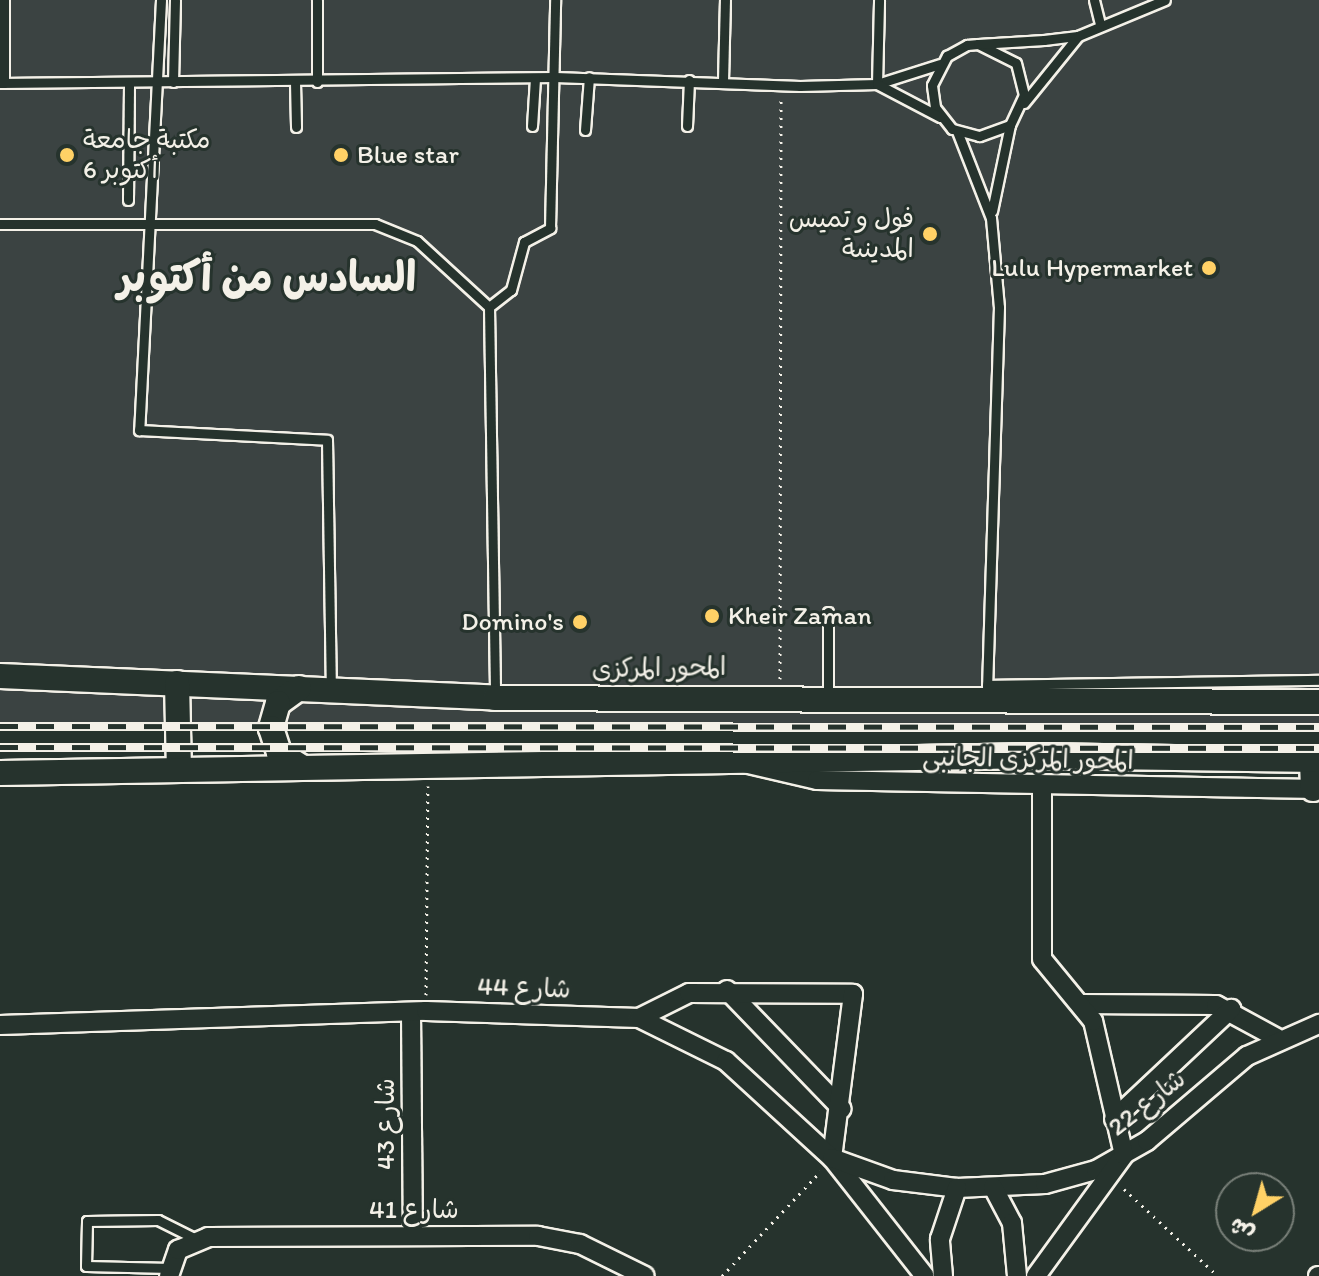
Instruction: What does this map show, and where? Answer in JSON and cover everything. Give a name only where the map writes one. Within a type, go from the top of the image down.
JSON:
[{"type":"main road","name":"المحور المركزى","points":[[0,676],[495,698],[987,692],[1319,702]]},
{"type":"main road","points":[[177,683],[179,769]]},
{"type":"main road","points":[[299,688],[278,703],[271,728],[279,753],[301,767]]},
{"type":"main road","points":[[0,773],[738,761],[1315,760],[1316,789]]},
{"type":"street","name":"المحور المركزى الجانبى","points":[[738,761],[796,779],[1316,789]]},
{"type":"street","points":[[1036,1276],[1124,1155],[1114,1119],[1100,1040],[1082,1004],[1052,976],[1038,939],[1042,786]]},
{"type":"street","points":[[727,990],[842,1109]]},
{"type":"street","points":[[639,1018],[689,993],[727,990],[853,994],[842,1109],[832,1158],[925,1276]]},
{"type":"street","points":[[1082,1004],[1231,1009],[1277,1038]]},
{"type":"street","points":[[1114,1119],[1231,1009]]},
{"type":"street","name":"شارع 44","points":[[0,1025],[419,1011],[639,1018],[735,1067],[832,1158],[893,1180],[957,1188],[993,1187]]},
{"type":"street","name":"شارع 43","points":[[413,1236],[419,1011]]},
{"type":"street","name":"شارع 22","points":[[993,1187],[1071,1178],[1124,1155],[1277,1038],[1319,1024]]},
{"type":"street","points":[[993,1187],[1012,1223],[1017,1276]]},
{"type":"street","points":[[943,1276],[940,1239],[957,1188]]},
{"type":"street","name":"شارع 41","points":[[196,1239],[538,1236],[580,1244],[645,1276]]},
{"type":"street","points":[[169,1272],[178,1250],[196,1239]]},
{"type":"lane","points":[[4,0],[2,83],[589,77],[781,85],[877,84],[940,64],[978,44],[1078,36]]},
{"type":"lane","points":[[161,0],[160,82],[139,430],[327,440],[331,690]]},
{"type":"lane","points":[[173,82],[175,0]]},
{"type":"lane","points":[[317,0],[317,82]]},
{"type":"lane","points":[[489,307],[511,290],[524,242],[550,228],[555,0]]},
{"type":"lane","points":[[723,81],[725,0]]},
{"type":"lane","points":[[877,84],[879,0]]},
{"type":"lane","points":[[1094,0],[1100,24]]},
{"type":"lane","points":[[991,218],[1010,125],[1022,106],[1078,36],[1100,24],[1165,0]]},
{"type":"lane","points":[[978,44],[1016,63],[1022,106]]},
{"type":"lane","points":[[940,64],[932,85],[940,117]]},
{"type":"lane","points":[[585,130],[589,77]]},
{"type":"lane","points":[[532,126],[535,78]]},
{"type":"lane","points":[[687,126],[689,80]]},
{"type":"lane","points":[[295,82],[296,127]]},
{"type":"lane","points":[[128,200],[129,83]]},
{"type":"lane","points":[[877,84],[940,117],[957,131],[979,136],[1010,125]]},
{"type":"lane","points":[[957,131],[991,218],[999,307],[987,692],[1319,680]]},
{"type":"lane","points":[[0,224],[390,227],[417,241],[489,307],[495,698]]},
{"type":"lane","points":[[828,612],[828,695]]},
{"type":"lane","points":[[169,1272],[86,1266],[87,1221],[158,1220],[196,1239]]},
{"type":"path","points":[[780,694],[781,85]]},
{"type":"path","points":[[419,1011],[428,767]]},
{"type":"path","points":[[722,1276],[832,1158]]},
{"type":"path","points":[[1111,1176],[1218,1276]]},
{"type":"shaded area","points":[[0,0],[1319,0],[1319,723],[0,723]]},
{"type":"railway","points":[[0,726],[1319,727]]},
{"type":"railway","points":[[0,747],[1319,748]]},
{"type":"place","name":"مكتبة جامعة 6 أكتوبر","points":[[67,155]]},
{"type":"place","name":"Blue star","points":[[341,155]]},
{"type":"place","name":"فول و تميس المدينىة","points":[[930,234]]},
{"type":"place","name":"Lulu Hypermarket","points":[[1209,268]]},
{"type":"place","name":"Kheir Zaman","points":[[712,616]]},
{"type":"place","name":"Domino's","points":[[580,622]]},
{"type":"district","name":"السادس من أكتوبر","points":[[267,277]]}]
